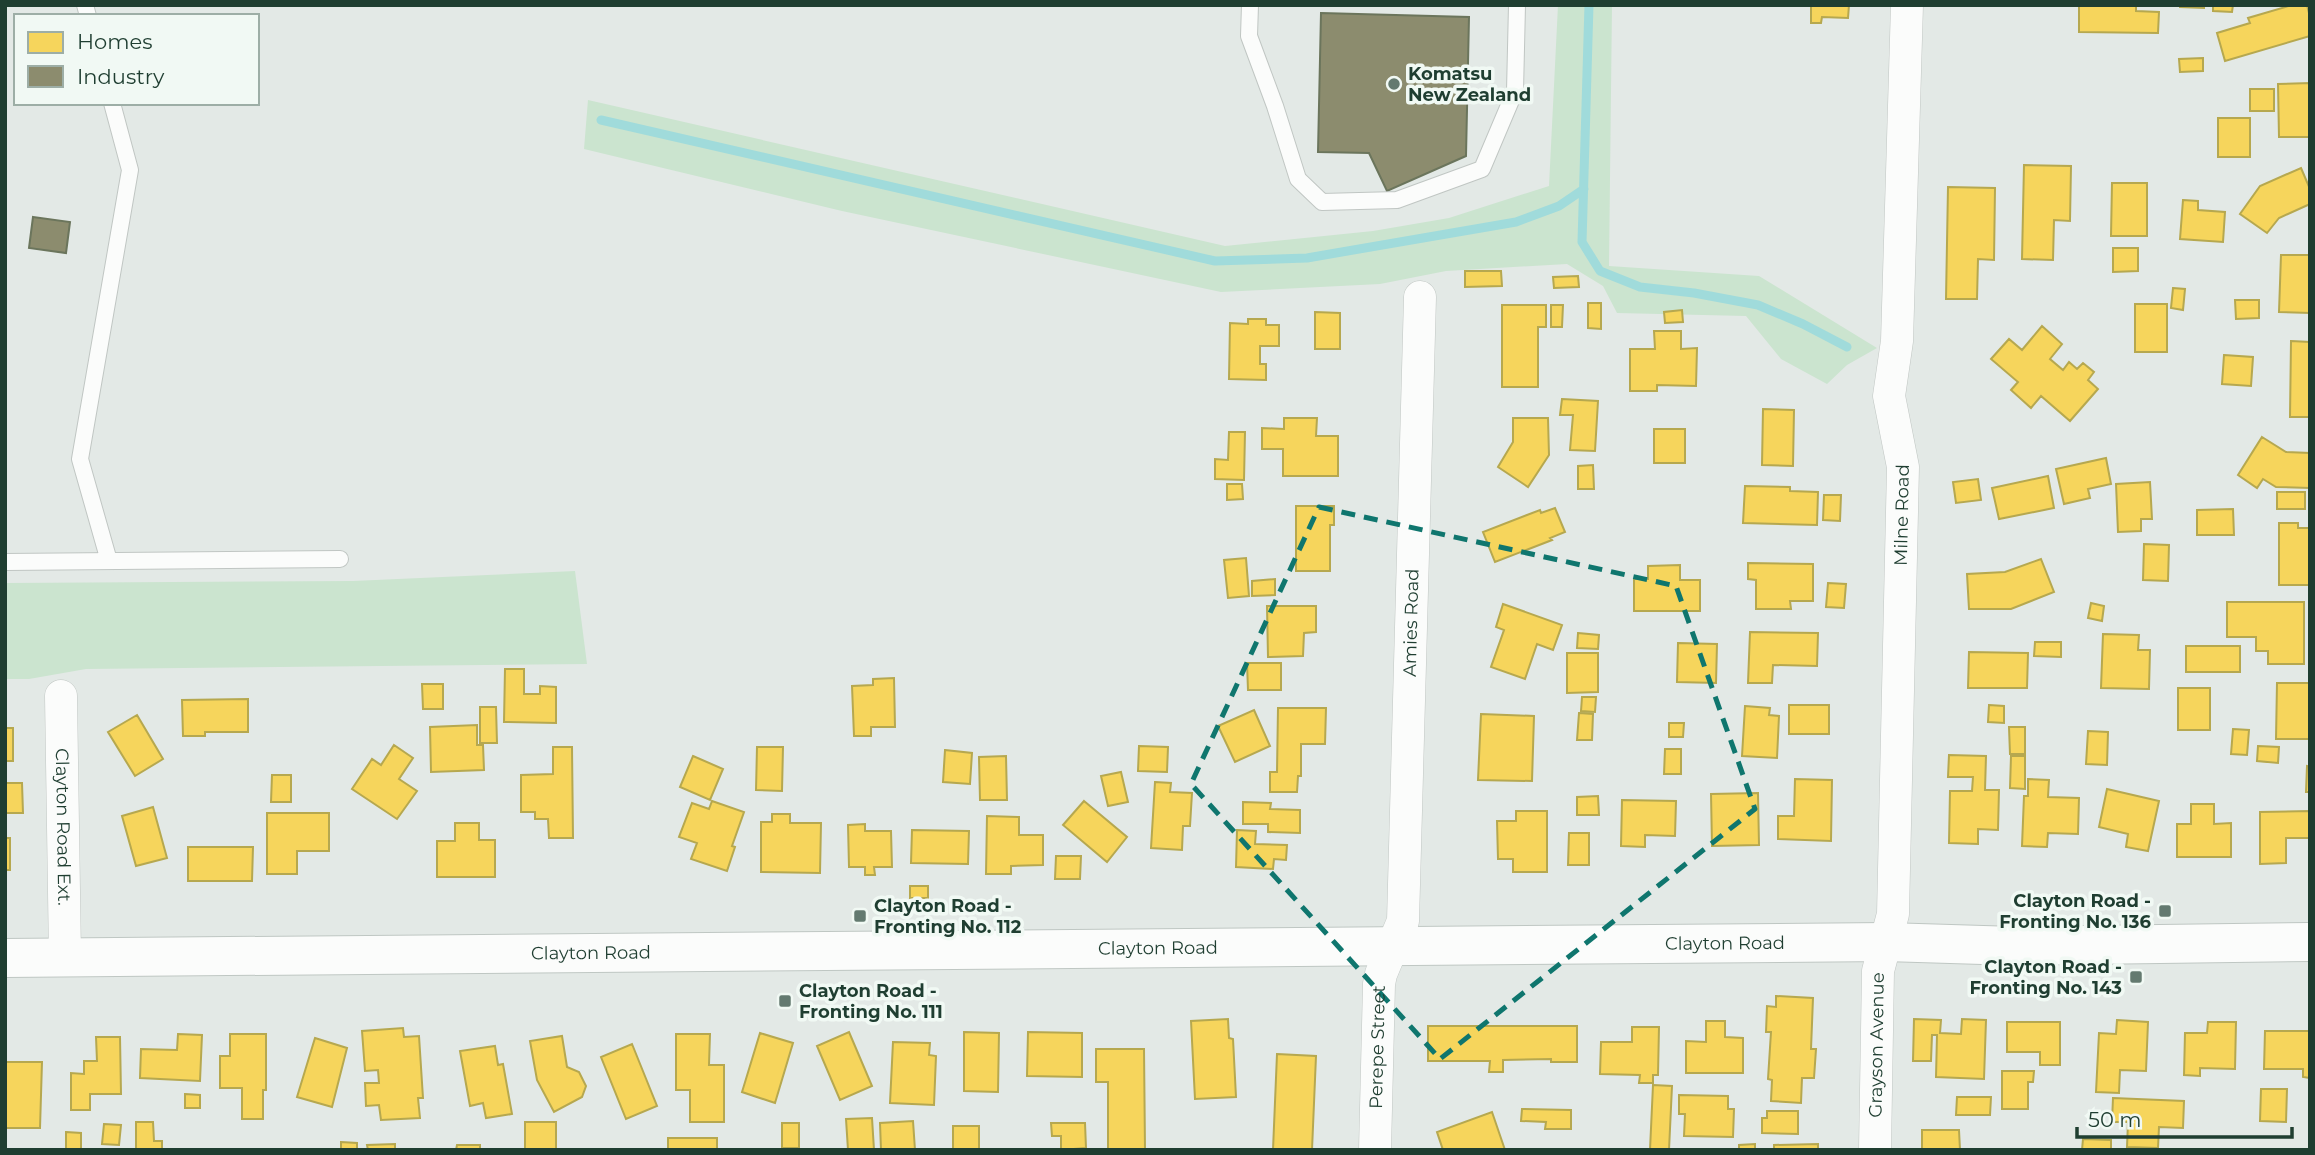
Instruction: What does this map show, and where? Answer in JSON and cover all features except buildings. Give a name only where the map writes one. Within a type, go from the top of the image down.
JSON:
[{"type":"main road","name":"Clayton Road","points":[[5,958],[2310,942]]},
{"type":"street","name":"Milne Road","points":[[1886,943],[1893,914],[1903,467],[1889,396],[1898,341],[1907,5]]},
{"type":"street","name":"Amies Road","points":[[1392,947],[1403,921],[1420,297]]},
{"type":"street","name":"Clayton Road Ext.","points":[[61,696],[65,957]]},
{"type":"street","name":"Grayson Avenue","points":[[1875,1150],[1878,971],[1886,943]]},
{"type":"street","name":"Perepe Street","points":[[1375,1150],[1379,984],[1392,947]]},
{"type":"lane","points":[[1250,5],[1250,36],[1298,179],[1322,202],[1397,200],[1482,169],[1515,91],[1517,5]]},
{"type":"lane","points":[[109,561],[80,459],[130,170],[113,105]]},
{"type":"lane","points":[[5,562],[340,559]]},
{"type":"highlighted area","points":[[1319,507],[1676,586],[1755,809],[1440,1059],[1191,784]]},
{"type":"green space","points":[[1558,5],[1612,5],[1609,266],[1759,276],[1877,348],[1847,365],[1827,384],[1781,359],[1746,316],[1617,313],[1603,286],[1567,264],[1446,271],[1380,284],[1221,292],[842,211],[584,149],[588,100],[1225,246],[1373,231],[1449,218],[1549,186]]},
{"type":"green space","points":[[575,571],[587,664],[86,669],[29,679],[5,679],[5,583],[353,581]]},
{"type":"waterway","points":[[1589,5],[1582,242],[1600,271],[1640,287],[1694,293],[1758,305],[1847,347]]},
{"type":"waterway","points":[[601,120],[1215,261],[1307,258],[1516,222],[1559,206],[1584,189]]},
{"type":"place","name":"Komatsu New Zealand","points":[[1394,84]]},
{"type":"place","name":"Clayton Road - Fronting No. 136","points":[[2165,911]]},
{"type":"place","name":"Clayton Road - Fronting No. 112","points":[[860,916]]},
{"type":"place","name":"Clayton Road - Fronting No. 143","points":[[2136,977]]},
{"type":"place","name":"Clayton Road - Fronting No. 111","points":[[785,1001]]}]
